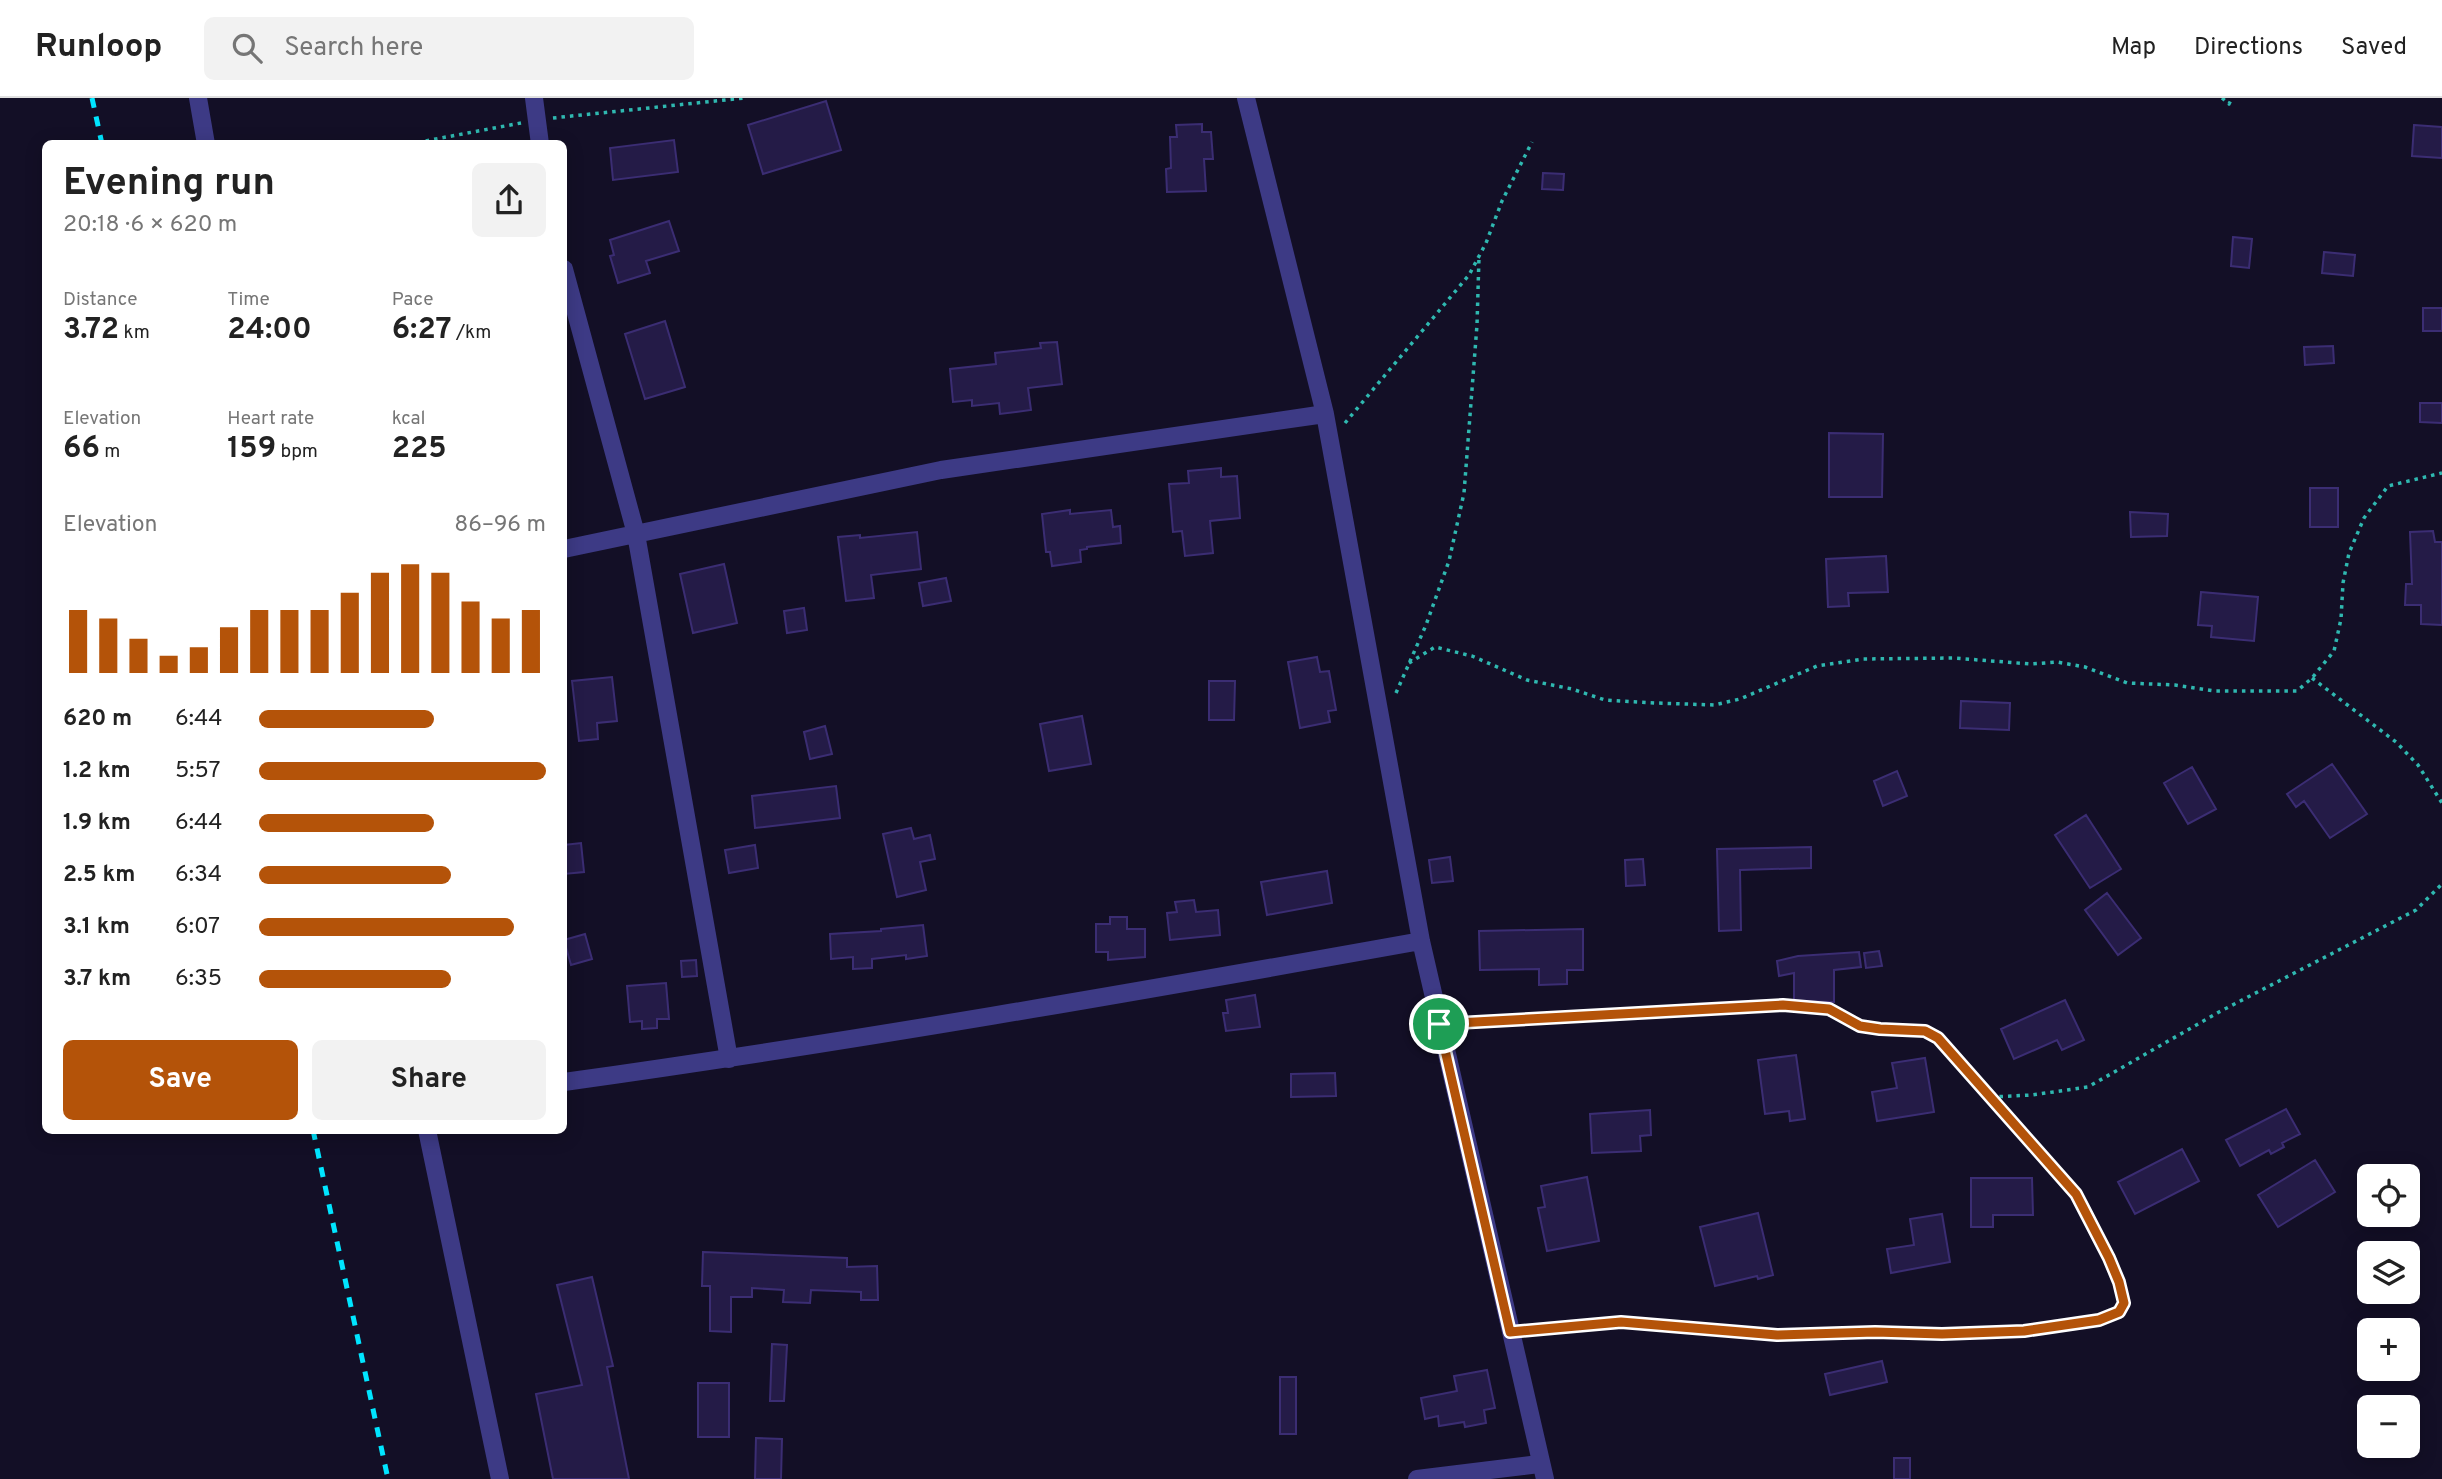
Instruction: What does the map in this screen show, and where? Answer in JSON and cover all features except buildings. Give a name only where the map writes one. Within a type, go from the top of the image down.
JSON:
[{"type":"street","points":[[198,98],[205,140]]},
{"type":"street","points":[[534,98],[540,140]]},
{"type":"street","points":[[1246,98],[1325,414],[1421,941],[1542,1471],[1417,1479]]},
{"type":"street","points":[[567,280],[636,534],[729,1059]]},
{"type":"street","points":[[567,548],[941,470],[1325,414]]},
{"type":"street","points":[[567,1082],[729,1059],[1061,1006],[1421,941]]},
{"type":"street","points":[[428,1134],[500,1479]]},
{"type":"path","points":[[431,140],[537,120],[744,98]]},
{"type":"path","points":[[2222,98],[2229,104],[2232,98]]},
{"type":"path","points":[[1331,445],[1352,411],[1423,332],[1469,275],[1532,142]]},
{"type":"path","points":[[1479,257],[1477,325],[1464,493],[1450,561],[1409,663],[1435,647],[1472,656],[1527,680],[1572,689],[1605,701],[1714,705],[1740,699],[1817,666],[1863,659],[1953,658],[2031,664],[2057,662],[2085,667],[2127,683],[2175,685],[2214,691],[2297,691],[2312,678],[2334,651],[2342,619],[2343,583],[2348,553],[2364,518],[2388,486],[2442,472]]},
{"type":"path","points":[[2312,678],[2396,742],[2418,765],[2442,803]]},
{"type":"path","points":[[1991,1097],[2032,1095],[2088,1087],[2219,1012],[2416,910],[2442,884]]},
{"type":"path","points":[[1439,1024],[1783,1005],[1829,1009],[1860,1026],[1925,1031],[1938,1038],[2076,1194],[2109,1258],[2124,1303],[2119,1312],[2099,1320],[2024,1331],[1777,1335],[1621,1322],[1510,1332]]},
{"type":"railway","points":[[92,98],[101,140]]},
{"type":"railway","points":[[314,1134],[388,1479]]},
{"type":"route","points":[[1783,1005],[1829,1009],[1860,1026],[1925,1031],[1938,1038],[2076,1194],[2109,1258],[2124,1303],[2119,1312],[2099,1320],[2024,1331],[1777,1335],[1621,1322],[1510,1332],[1439,1024],[1783,1005]]}]
